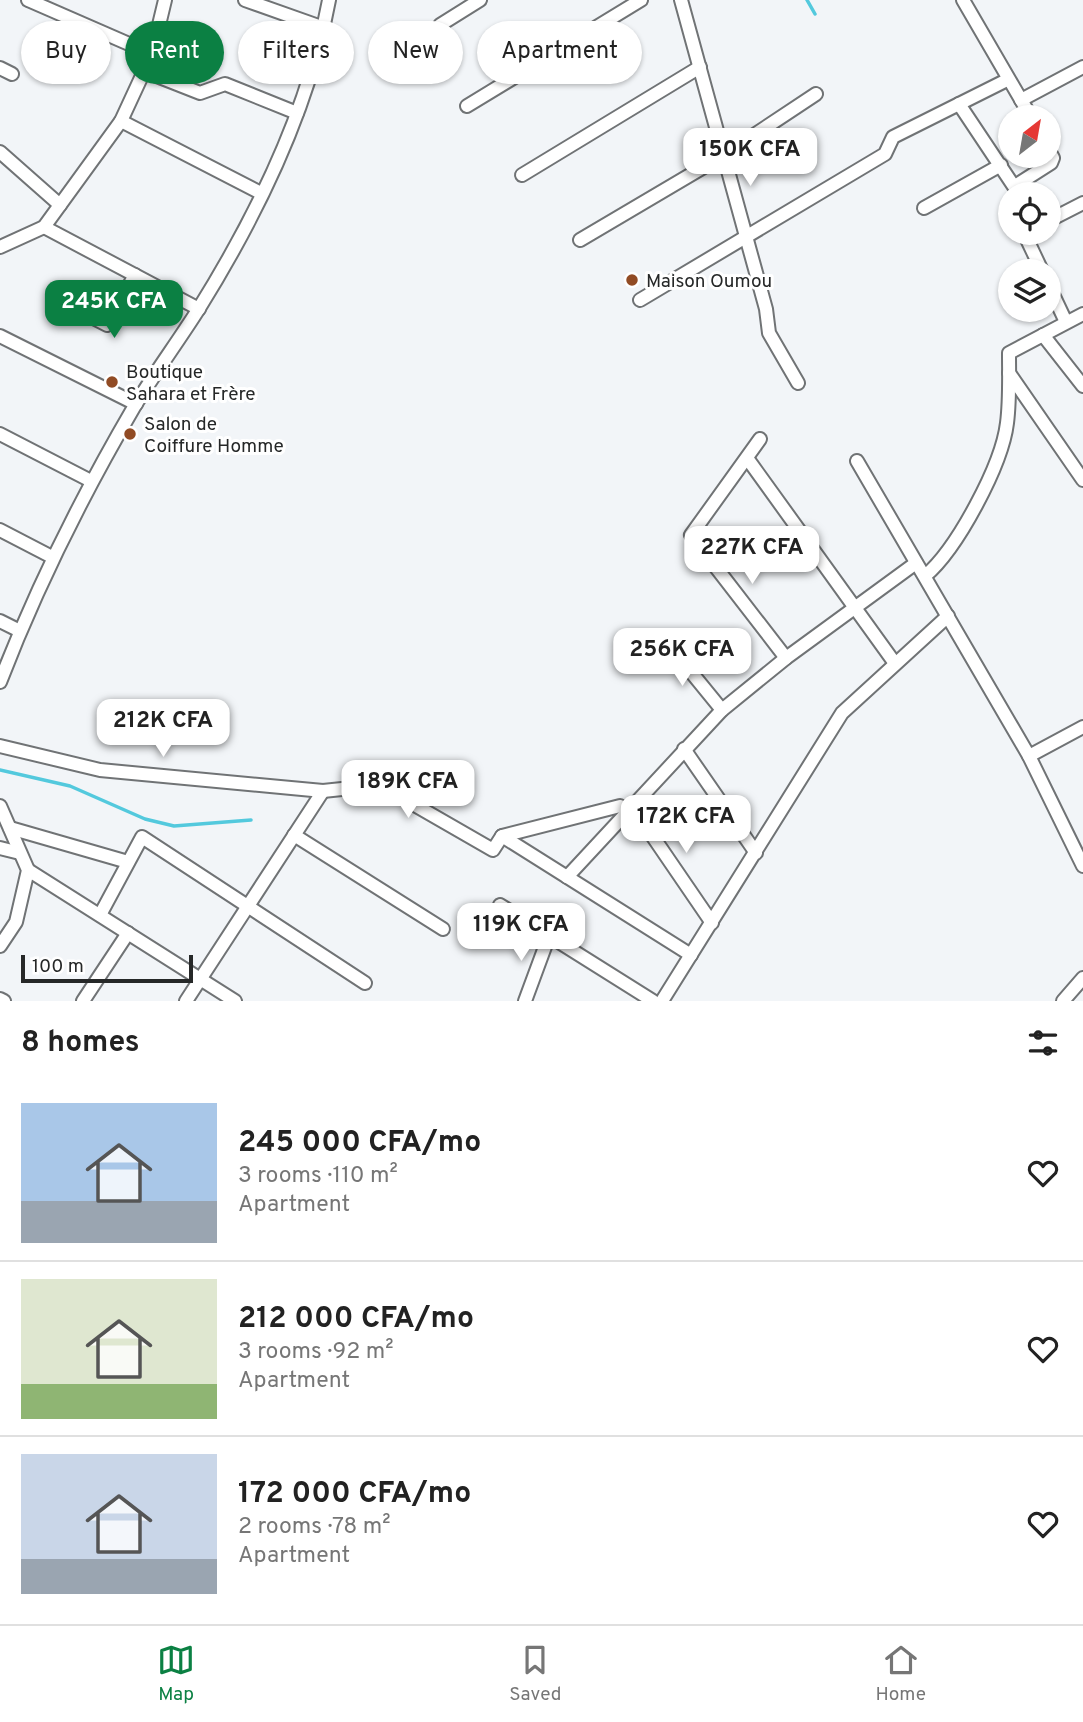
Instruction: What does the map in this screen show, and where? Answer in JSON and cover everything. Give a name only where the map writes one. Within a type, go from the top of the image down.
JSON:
[{"type":"street","points":[[27,0],[125,42]]},
{"type":"street","points":[[160,21],[165,0]]},
{"type":"street","points":[[245,0],[304,21]]},
{"type":"street","points":[[325,21],[329,0]]},
{"type":"street","points":[[446,21],[480,0]]},
{"type":"street","points":[[467,106],[642,0]]},
{"type":"street","points":[[681,0],[766,309],[769,333],[799,383]]},
{"type":"street","points":[[963,0],[1007,80],[1024,105]]},
{"type":"street","points":[[522,175],[699,67]]},
{"type":"street","points":[[1021,100],[1083,67]]},
{"type":"street","points":[[640,300],[885,154],[892,137],[1007,80]]},
{"type":"street","points":[[0,247],[44,227],[121,121],[138,84]]},
{"type":"street","points":[[177,84],[200,93],[225,85],[297,113]]},
{"type":"street","points":[[0,682],[52,557],[91,481],[136,404],[199,309],[242,234],[297,113],[306,84]]},
{"type":"street","points":[[580,240],[724,155],[816,94]]},
{"type":"street","points":[[959,104],[998,161]]},
{"type":"street","points":[[121,121],[261,192]]},
{"type":"street","points":[[0,152],[60,205]]},
{"type":"street","points":[[924,208],[998,167]]},
{"type":"street","points":[[1027,182],[1045,168]]},
{"type":"street","points":[[1061,214],[1083,203]]},
{"type":"street","points":[[44,227],[199,309]]},
{"type":"street","points":[[60,301],[107,325],[135,275]]},
{"type":"street","points":[[1061,312],[1066,323]]},
{"type":"street","points":[[925,576],[954,545],[990,475],[1007,425],[1009,353],[1083,314]]},
{"type":"street","points":[[1042,335],[1083,386]]},
{"type":"street","points":[[0,336],[136,404]]},
{"type":"street","points":[[1009,373],[1083,480]]},
{"type":"street","points":[[0,434],[91,481]]},
{"type":"street","points":[[760,439],[691,536],[786,658]]},
{"type":"street","points":[[747,458],[894,662]]},
{"type":"street","points":[[857,461],[1029,756],[1083,866]]},
{"type":"street","points":[[0,530],[52,557]]},
{"type":"street","points":[[567,877],[722,710],[786,658],[916,563]]},
{"type":"street","points":[[662,1001],[842,713],[894,662],[948,616]]},
{"type":"street","points":[[0,621],[20,631]]},
{"type":"street","points":[[669,645],[722,710]]},
{"type":"street","points":[[1029,756],[1083,727]]},
{"type":"street","points":[[0,746],[100,770],[323,791],[380,785],[493,850],[502,836],[620,806],[629,809],[712,923]]},
{"type":"street","points":[[684,749],[756,853]]},
{"type":"street","points":[[186,1001],[323,791]]},
{"type":"street","points":[[0,806],[28,870],[236,1001]]},
{"type":"street","points":[[10,828],[128,862]]},
{"type":"street","points":[[294,835],[443,929]]},
{"type":"street","points":[[100,915],[142,836],[365,983]]},
{"type":"street","points":[[502,836],[691,955]]},
{"type":"street","points":[[0,848],[20,853]]},
{"type":"street","points":[[0,946],[16,922],[28,870]]},
{"type":"street","points":[[500,905],[653,1001]]},
{"type":"street","points":[[83,1001],[128,933]]},
{"type":"street","points":[[540,1001],[526,997],[549,936]]},
{"type":"street","points":[[1063,1001],[1083,978]]},
{"type":"waterway","points":[[807,0],[815,14]]},
{"type":"waterway","points":[[0,770],[70,786],[145,819],[174,826],[251,820]]},
{"type":"place","name":"Maison Oumou","points":[[632,280]]},
{"type":"place","name":"Boutique Sahara et Frère","points":[[112,382]]},
{"type":"place","name":"Salon de Coiffure Homme","points":[[130,434]]}]
